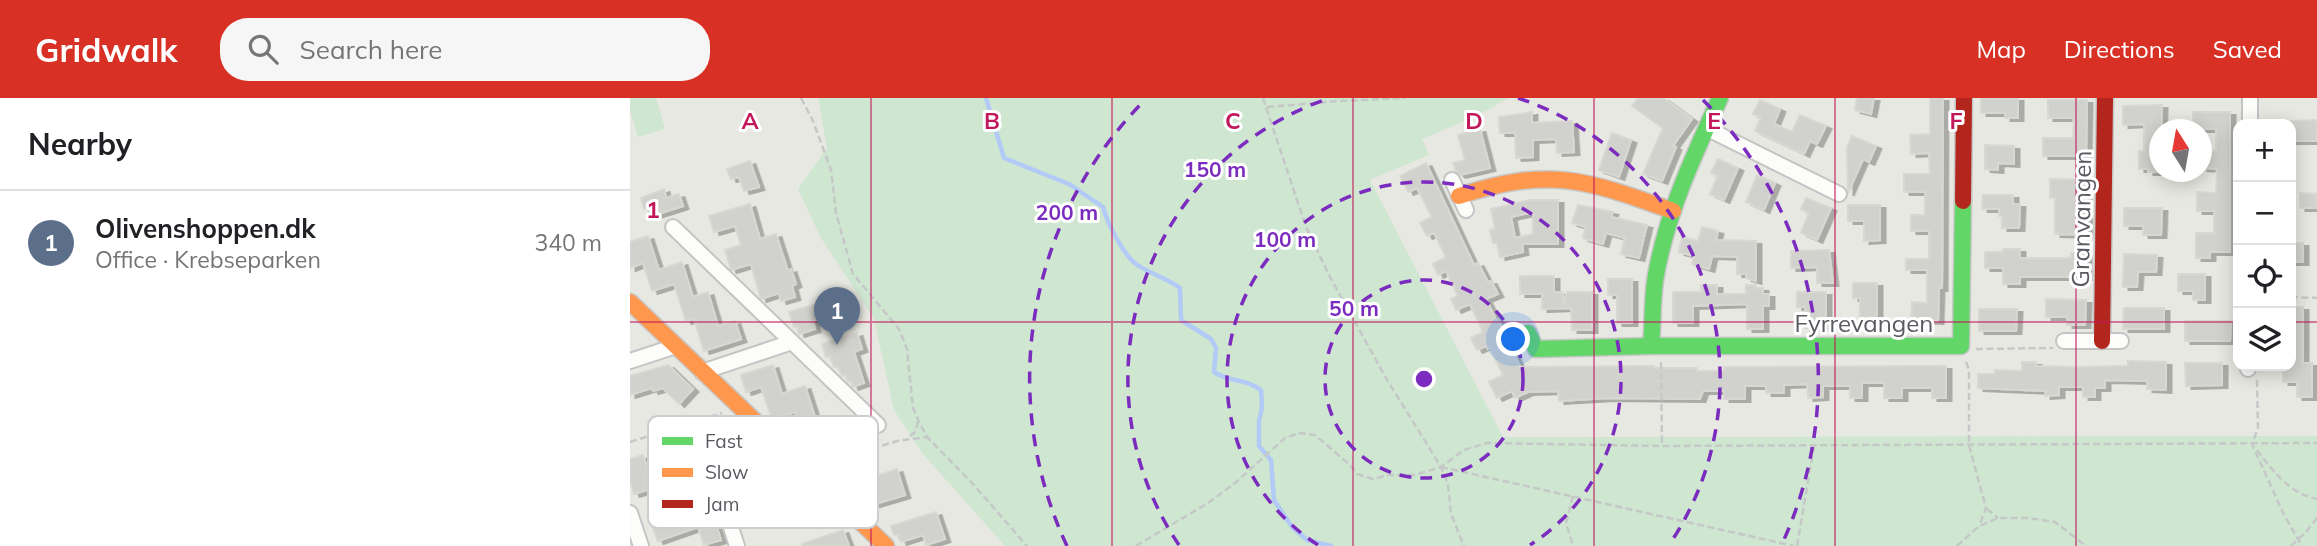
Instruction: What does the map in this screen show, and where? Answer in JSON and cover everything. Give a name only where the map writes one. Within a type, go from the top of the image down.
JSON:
[{"type":"street","points":[[1651,346],[1655,281],[1673,211],[1688,169],[1720,98]]},
{"type":"street","name":"Fyrrevangen","points":[[1528,333],[1536,349],[1651,346],[1961,346],[1964,98]]},
{"type":"street","name":"Granvangen","points":[[2102,341],[2105,98]]},
{"type":"street","points":[[2250,98],[2250,119]]},
{"type":"street","points":[[1706,128],[1839,194]]},
{"type":"street","points":[[1452,180],[1462,203],[1488,185],[1517,178],[1548,177],[1578,180],[1608,188],[1673,211]]},
{"type":"street","points":[[673,227],[869,416]]},
{"type":"street","points":[[630,302],[748,416]]},
{"type":"street","points":[[2064,341],[2121,341]]},
{"type":"street","points":[[702,372],[792,342]]},
{"type":"street","points":[[630,361],[676,346]]},
{"type":"street","points":[[630,513],[641,546]]},
{"type":"street","points":[[731,528],[737,546]]},
{"type":"street","points":[[867,528],[886,546]]},
{"type":"path","points":[[801,98],[813,121],[831,170],[836,213],[853,274],[899,330],[907,349],[913,408],[918,419],[928,438],[974,485],[1027,546]]},
{"type":"path","points":[[1264,98],[1306,227],[1330,277],[1386,378],[1441,467],[1448,484],[1451,514],[1464,546]]},
{"type":"path","points":[[1267,107],[1405,98]]},
{"type":"path","points":[[2296,297],[2317,298]]},
{"type":"path","points":[[1961,346],[1969,349],[2056,348],[2064,341]]},
{"type":"path","points":[[1651,346],[1661,357],[1662,446]]},
{"type":"path","points":[[1961,346],[1969,370],[1969,445],[1986,508],[1997,518]]},
{"type":"path","points":[[2251,371],[2257,379],[2258,428],[2252,444],[2284,515],[2302,546]]},
{"type":"path","points":[[711,416],[738,407]]},
{"type":"path","points":[[908,438],[916,431],[918,419]]},
{"type":"path","points":[[1136,546],[1208,503],[1284,438],[1299,433],[1315,435],[1357,474],[1373,479],[1389,475],[1415,475],[1441,467],[1464,450],[1487,443],[1662,446],[2317,443]]},
{"type":"path","points":[[630,442],[648,436]]},
{"type":"path","points":[[878,447],[908,438],[928,438]]},
{"type":"path","points":[[2252,444],[2273,471],[2297,492],[2317,499]]},
{"type":"path","points":[[1441,467],[1795,546],[1814,446]]},
{"type":"path","points":[[1573,496],[1566,523],[1573,545]]},
{"type":"path","points":[[1979,526],[1986,508]]},
{"type":"path","points":[[1957,546],[1979,526],[1997,518],[2029,518],[2055,522],[2086,546]]},
{"type":"path","points":[[2291,546],[2317,518]]},
{"type":"green space","points":[[630,98],[656,98],[665,129],[638,137],[630,110]]},
{"type":"green space","points":[[818,98],[1508,98],[1479,115],[1422,139],[1429,155],[1370,180],[1503,437],[2317,436],[2317,546],[1005,546],[923,454],[894,410],[874,319],[821,238],[798,189],[827,148]]},
{"type":"building","points":[[1638,98],[1663,98],[1692,119],[1673,146],[1676,147],[1662,181],[1643,174],[1663,128],[1632,106]]},
{"type":"building","points":[[1857,98],[1874,98],[1871,114],[1855,110]]},
{"type":"building","points":[[1930,98],[1943,98],[1942,288],[1939,288],[1938,321],[1911,320],[1912,302],[1927,303],[1927,270],[1906,270],[1906,259],[1929,259],[1929,231],[1911,231],[1911,215],[1925,215],[1925,192],[1904,192],[1904,174],[1930,174],[1929,153],[1911,154],[1910,135],[1930,134]]},
{"type":"building","points":[[1981,98],[2018,98],[2018,118],[2005,118],[2005,113],[1981,113]]},
{"type":"building","points":[[1760,100],[1780,109],[1774,124],[1792,132],[1800,115],[1826,126],[1817,144],[1810,141],[1804,154],[1755,131],[1761,117],[1753,114]]},
{"type":"building","points":[[2048,100],[2087,100],[2086,156],[2043,156],[2043,138],[2073,138],[2074,118],[2048,118]]},
{"type":"building","points":[[2162,105],[2162,119],[2149,119],[2149,172],[2148,169],[2139,169],[2139,151],[2144,151],[2144,124],[2123,125],[2123,106]]},
{"type":"building","points":[[1532,112],[1532,123],[1572,121],[1574,152],[1557,153],[1556,139],[1533,140],[1533,157],[1516,158],[1515,133],[1500,133],[1499,117]]},
{"type":"building","points":[[2193,112],[2230,112],[2230,252],[2210,252],[2210,258],[2196,258],[2196,233],[2214,233],[2214,211],[2197,211],[2197,192],[2216,193],[2217,169],[2212,169],[2212,151],[2216,151],[2216,129],[2212,129],[2212,119],[2193,119]]},
{"type":"building","points":[[2317,120],[2317,141],[2296,141],[2296,121]]},
{"type":"building","points":[[1480,129],[1490,168],[1460,175],[1453,163],[1465,160],[1458,135]]},
{"type":"building","points":[[1612,133],[1631,140],[1619,177],[1599,170]]},
{"type":"building","points":[[1852,136],[1876,146],[1869,162],[1863,159],[1848,193],[1847,148]]},
{"type":"building","points":[[1985,145],[2014,146],[2014,164],[1998,163],[1998,170],[1985,169]]},
{"type":"building","points":[[1718,159],[1738,168],[1724,200],[1710,194],[1718,176],[1711,173]]},
{"type":"building","points":[[750,161],[759,187],[744,191],[739,177],[731,179],[727,169]]},
{"type":"building","points":[[1426,163],[1474,265],[1478,263],[1498,294],[1486,299],[1520,367],[1654,366],[1724,371],[1724,367],[1946,366],[1946,398],[1932,398],[1932,388],[1902,388],[1902,398],[1884,398],[1884,383],[1862,383],[1862,398],[1850,398],[1850,386],[1823,386],[1823,397],[1808,398],[1807,384],[1784,385],[1784,393],[1766,393],[1766,386],[1745,386],[1745,399],[1724,399],[1724,391],[1703,391],[1700,399],[1609,398],[1559,401],[1558,391],[1528,392],[1515,398],[1512,391],[1497,398],[1489,382],[1503,375],[1490,348],[1486,346],[1477,350],[1471,338],[1483,332],[1470,304],[1456,310],[1451,299],[1458,296],[1446,271],[1438,275],[1433,264],[1446,257],[1434,233],[1427,236],[1420,223],[1432,217],[1417,188],[1408,192],[1400,176]]},
{"type":"building","points":[[1757,175],[1775,183],[1764,210],[1746,202]]},
{"type":"building","points":[[2050,179],[2086,180],[2087,235],[2055,234],[2055,198],[2050,198]]},
{"type":"building","points":[[664,189],[666,198],[679,194],[683,206],[655,215],[653,207],[644,209],[641,198]]},
{"type":"building","points":[[2300,193],[2317,194],[2317,208],[2300,208]]},
{"type":"building","points":[[1983,195],[2013,195],[2013,204],[2020,204],[2019,228],[2002,228],[1999,209],[1982,209]]},
{"type":"building","points":[[1806,198],[1831,208],[1817,240],[1801,233],[1809,213],[1801,209]]},
{"type":"building","points":[[1530,200],[1558,200],[1558,244],[1522,244],[1523,252],[1500,257],[1490,230],[1495,229],[1491,209]],"holes":[[[1533,212],[1533,234],[1515,238],[1511,217]]]},
{"type":"building","points":[[750,204],[760,239],[776,234],[788,271],[791,269],[796,284],[792,286],[795,297],[781,301],[779,293],[761,299],[751,264],[731,270],[725,250],[741,245],[735,226],[714,232],[709,216]]},
{"type":"building","points":[[1578,205],[1613,212],[1611,217],[1647,225],[1639,258],[1621,254],[1625,238],[1606,233],[1603,244],[1583,238],[1586,227],[1572,223]]},
{"type":"building","points":[[1848,205],[1880,205],[1880,240],[1864,241],[1864,221],[1848,221]]},
{"type":"building","points":[[2124,208],[2162,208],[2161,235],[2143,235],[2143,226],[2124,226]]},
{"type":"building","points":[[1702,227],[1718,231],[1716,240],[1756,241],[1756,281],[1746,278],[1746,274],[1737,274],[1737,257],[1712,256],[1709,269],[1692,264],[1694,256],[1679,252],[1682,237],[1698,241]]},
{"type":"building","points":[[648,236],[659,270],[682,262],[693,297],[708,292],[718,326],[735,321],[741,339],[704,351],[694,319],[686,321],[674,284],[652,291],[643,263],[630,268],[630,242]]},
{"type":"building","points":[[2296,243],[2303,243],[2303,262],[2296,262]]},
{"type":"building","points":[[2003,249],[2020,249],[2020,258],[2071,258],[2071,253],[2086,253],[2086,277],[2020,277],[2020,284],[2003,284],[2003,268],[1985,268],[1985,252],[2003,252]]},
{"type":"building","points":[[1829,250],[1833,283],[1817,283],[1817,267],[1791,268],[1791,251]]},
{"type":"building","points":[[2124,254],[2157,255],[2156,272],[2138,272],[2137,287],[2123,287]]},
{"type":"building","points":[[2178,274],[2205,274],[2205,300],[2193,300],[2193,291],[2178,291]]},
{"type":"building","points":[[1520,276],[1554,276],[1554,292],[1563,292],[1563,306],[1567,292],[1592,292],[1592,330],[1572,330],[1571,308],[1542,309],[1542,294],[1520,294]]},
{"type":"building","points":[[1608,279],[1632,279],[1632,323],[1617,323],[1617,295],[1608,295]]},
{"type":"building","points":[[1853,283],[1877,283],[1877,318],[1860,318],[1860,298],[1853,298]]},
{"type":"building","points":[[1701,285],[1717,285],[1717,294],[1746,294],[1746,285],[1763,288],[1763,294],[1769,294],[1769,306],[1763,306],[1763,329],[1747,329],[1747,304],[1693,306],[1693,323],[1673,323],[1673,292],[1701,292]]},
{"type":"building","points":[[1797,292],[1826,292],[1826,328],[1805,328],[1805,307],[1797,307]]},
{"type":"building","points":[[2046,299],[2086,300],[2085,325],[2067,325],[2067,317],[2046,317]]},
{"type":"building","points":[[824,302],[828,316],[813,321],[815,329],[799,334],[789,312]]},
{"type":"building","points":[[2296,307],[2303,307],[2303,363],[2312,363],[2312,397],[2297,397],[2297,382],[2283,382],[2283,371],[2296,371]]},
{"type":"building","points":[[2124,308],[2164,308],[2164,329],[2123,329]]},
{"type":"building","points":[[1979,309],[2017,309],[2016,331],[1979,331]]},
{"type":"building","points":[[2185,321],[2231,321],[2230,341],[2185,341]]},
{"type":"building","points":[[857,333],[862,349],[854,352],[864,383],[853,387],[846,374],[842,376],[838,366],[834,367],[830,355],[826,357],[822,344]]},
{"type":"building","points":[[2128,361],[2166,362],[2166,390],[2147,389],[2147,381],[2105,380],[2105,388],[2095,388],[2095,397],[2083,397],[2083,387],[2059,387],[2059,395],[2045,396],[2045,391],[1978,388],[1978,374],[1995,374],[1995,370],[2022,371],[2022,362],[2036,362],[2036,366],[2075,367],[2128,366]]},
{"type":"building","points":[[2185,363],[2222,363],[2222,385],[2186,386]]},
{"type":"building","points":[[668,365],[693,389],[679,404],[663,388],[653,391],[652,388],[630,395],[630,376]]},
{"type":"building","points":[[773,365],[782,394],[805,386],[815,416],[796,416],[795,412],[771,416],[761,387],[746,392],[741,375]]},
{"type":"building","points":[[643,455],[648,472],[648,490],[634,494],[630,480],[630,459]]},
{"type":"building","points":[[897,469],[905,495],[878,503],[878,475]]},
{"type":"building","points":[[936,512],[945,539],[926,545],[923,535],[901,542],[899,534],[894,535],[891,526]]},
{"type":"building","points":[[653,528],[695,528],[658,541]]},
{"type":"building","points":[[698,528],[717,528],[721,540],[704,545]]},
{"type":"building","points":[[843,530],[849,546],[802,546],[802,544]]},
{"type":"waterway","points":[[986,98],[1004,158],[1069,184],[1103,207],[1116,238],[1131,259],[1180,288],[1181,320],[1211,339],[1216,348],[1214,372],[1249,383],[1261,390],[1259,446],[1271,460],[1274,500],[1292,527],[1307,540],[1331,546]]},
{"type":"traffic: fast","points":[[1651,346],[1655,281],[1666,234],[1690,165],[1720,98]]},
{"type":"traffic: fast","points":[[1528,333],[1536,349],[1651,346],[1961,346],[1963,201]]},
{"type":"traffic: slow","points":[[1459,196],[1518,181],[1544,179],[1616,191],[1673,211]]},
{"type":"traffic: slow","points":[[630,302],[750,416]]},
{"type":"traffic: slow","points":[[867,528],[886,546]]},
{"type":"traffic: jam","points":[[1963,201],[1964,98]]},
{"type":"traffic: jam","points":[[2102,341],[2105,98]]},
{"type":"place","name":"Olivenshoppen.dk","points":[[837,345]]}]
